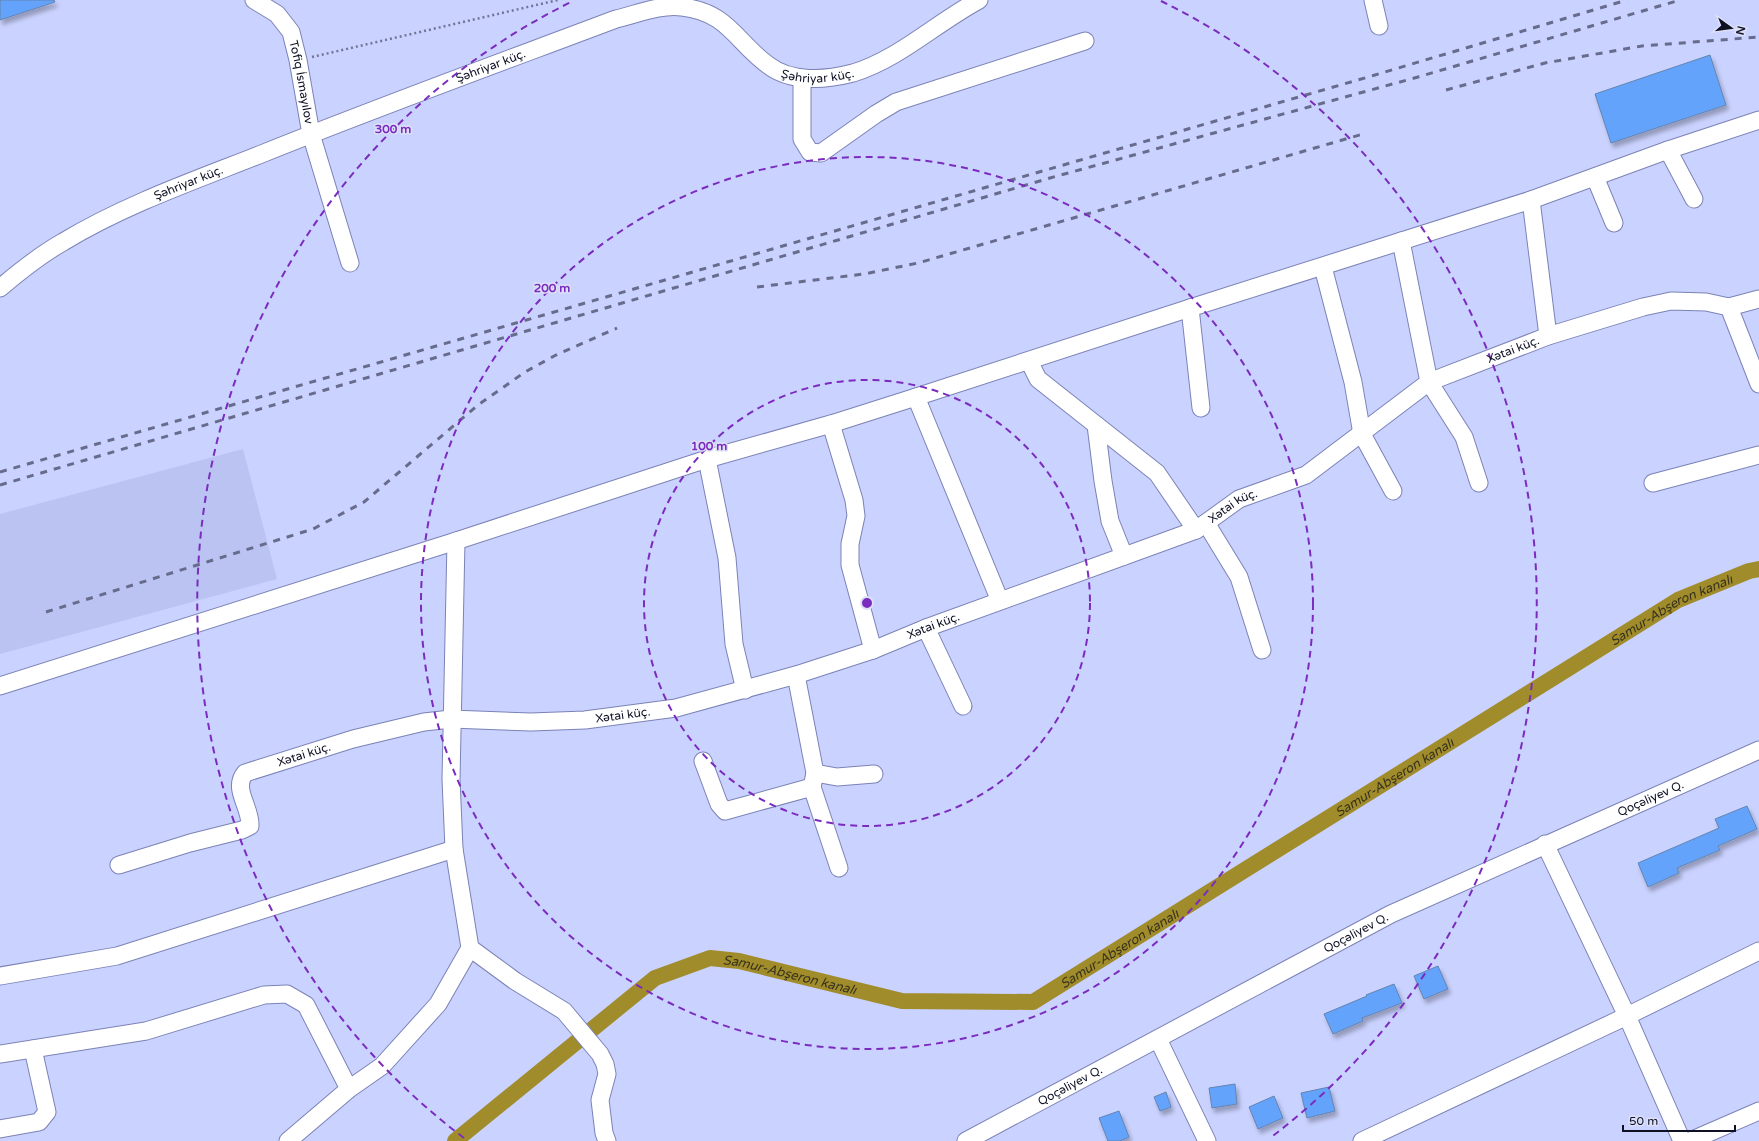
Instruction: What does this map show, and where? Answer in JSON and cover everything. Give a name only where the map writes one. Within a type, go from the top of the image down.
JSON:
[{"type":"street","name":"Tofiq İsmayılov","points":[[254,0],[277,14],[290,32],[298,60],[311,134],[350,263]]},
{"type":"street","name":"Şəhriyar küç.","points":[[0,288],[26,266],[62,242],[108,217],[150,198],[311,134],[616,19],[663,8],[681,6],[696,9],[714,16],[730,28],[756,56],[768,66],[784,74],[802,78],[823,78],[844,74],[878,64],[979,0]]},
{"type":"street","points":[[1373,0],[1379,26]]},
{"type":"street","points":[[802,78],[802,139],[810,152],[821,153],[876,114],[896,102],[1085,42]]},
{"type":"street","points":[[0,686],[456,541],[707,459],[831,424],[1190,308],[1323,267],[1531,200],[1668,150],[1759,120]]},
{"type":"street","points":[[1668,150],[1694,199]]},
{"type":"street","points":[[1595,177],[1614,223]]},
{"type":"street","points":[[1531,200],[1548,336]]},
{"type":"street","points":[[1401,241],[1429,382],[1464,437],[1479,483]]},
{"type":"street","points":[[1323,267],[1353,382],[1362,434],[1393,491]]},
{"type":"street","name":"Xətai küç.","points":[[119,865],[190,843],[242,830],[250,826],[251,817],[240,787],[240,779],[245,773],[353,739],[424,722],[451,719],[531,722],[585,720],[676,708],[796,675],[873,650],[926,628],[1124,556],[1201,526],[1239,499],[1306,475],[1429,382],[1548,336],[1643,307],[1671,301],[1706,302],[1729,307],[1759,299]]},
{"type":"street","points":[[1729,307],[1759,384]]},
{"type":"street","points":[[1190,308],[1201,408]]},
{"type":"street","points":[[1029,361],[1038,379],[1157,473],[1201,526],[1238,577],[1262,650]]},
{"type":"street","points":[[916,397],[1000,601]]},
{"type":"street","points":[[831,424],[854,500],[856,516],[850,544],[850,565],[873,650]]},
{"type":"street","points":[[1096,425],[1110,522],[1124,556]]},
{"type":"street","points":[[1653,483],[1759,455]]},
{"type":"street","points":[[707,459],[727,558],[734,644],[745,690]]},
{"type":"street","points":[[288,1141],[349,1089],[382,1066],[438,1004],[470,948],[454,849],[451,779],[451,719],[456,541]]},
{"type":"street","points":[[926,628],[963,706]]},
{"type":"street","points":[[796,675],[813,780],[839,868]]},
{"type":"street","name":"Qoçəliyev Q.","points":[[966,1141],[1391,914],[1545,844],[1759,750]]},
{"type":"street","points":[[703,761],[719,804],[725,811],[813,780],[874,774]]},
{"type":"street","points":[[1545,844],[1627,1016],[1682,1141]]},
{"type":"street","points":[[0,976],[117,956],[454,849]]},
{"type":"street","points":[[470,948],[515,981],[564,1011],[600,1054],[605,1064],[607,1074],[600,1100],[604,1133],[607,1141]]},
{"type":"street","points":[[1362,1141],[1627,1016],[1759,950]]},
{"type":"street","points":[[0,1054],[146,1031],[264,995],[287,994],[306,1006],[349,1089]]},
{"type":"street","points":[[1158,1039],[1207,1141]]},
{"type":"street","points":[[0,1129],[39,1122],[47,1112],[33,1049]]},
{"type":"street","points":[[1690,1141],[1759,1111]]},
{"type":"path","points":[[298,60],[558,0]]},
{"type":"shaded area","points":[[243,449],[277,579],[0,654],[0,514]]},
{"type":"building","points":[[0,0],[54,0],[55,2],[0,20]]},
{"type":"building","points":[[1710,55],[1726,105],[1611,143],[1595,94]]},
{"type":"building","points":[[1747,806],[1757,829],[1718,846],[1720,850],[1677,868],[1679,873],[1648,887],[1638,863],[1719,828],[1715,819]]},
{"type":"building","points":[[1438,966],[1448,989],[1424,999],[1414,976]]},
{"type":"building","points":[[1394,984],[1402,1003],[1362,1018],[1363,1021],[1333,1034],[1324,1014]]},
{"type":"building","points":[[1235,1084],[1237,1104],[1212,1108],[1209,1088]]},
{"type":"building","points":[[1329,1087],[1335,1111],[1307,1118],[1301,1093]]},
{"type":"building","points":[[1166,1092],[1171,1107],[1160,1111],[1154,1097]]},
{"type":"building","points":[[1274,1096],[1283,1118],[1258,1129],[1249,1107]]},
{"type":"building","points":[[1119,1111],[1129,1137],[1120,1141],[1108,1141],[1099,1118]]},
{"type":"waterway","name":"Samur-Abşeron kanalı","points":[[455,1141],[655,978],[710,958],[739,961],[902,1001],[1033,1002],[1678,600],[1749,571],[1759,569]]},
{"type":"railway","points":[[0,472],[1375,75],[1627,0]]},
{"type":"railway","points":[[0,485],[1050,178],[1418,77],[1680,0]]},
{"type":"railway","points":[[1446,90],[1545,63],[1642,46],[1759,37]]},
{"type":"railway","points":[[757,287],[864,274],[918,263],[1363,134]]},
{"type":"railway","points":[[46,612],[313,529],[364,502],[478,405],[525,372],[556,355],[617,328]]}]
